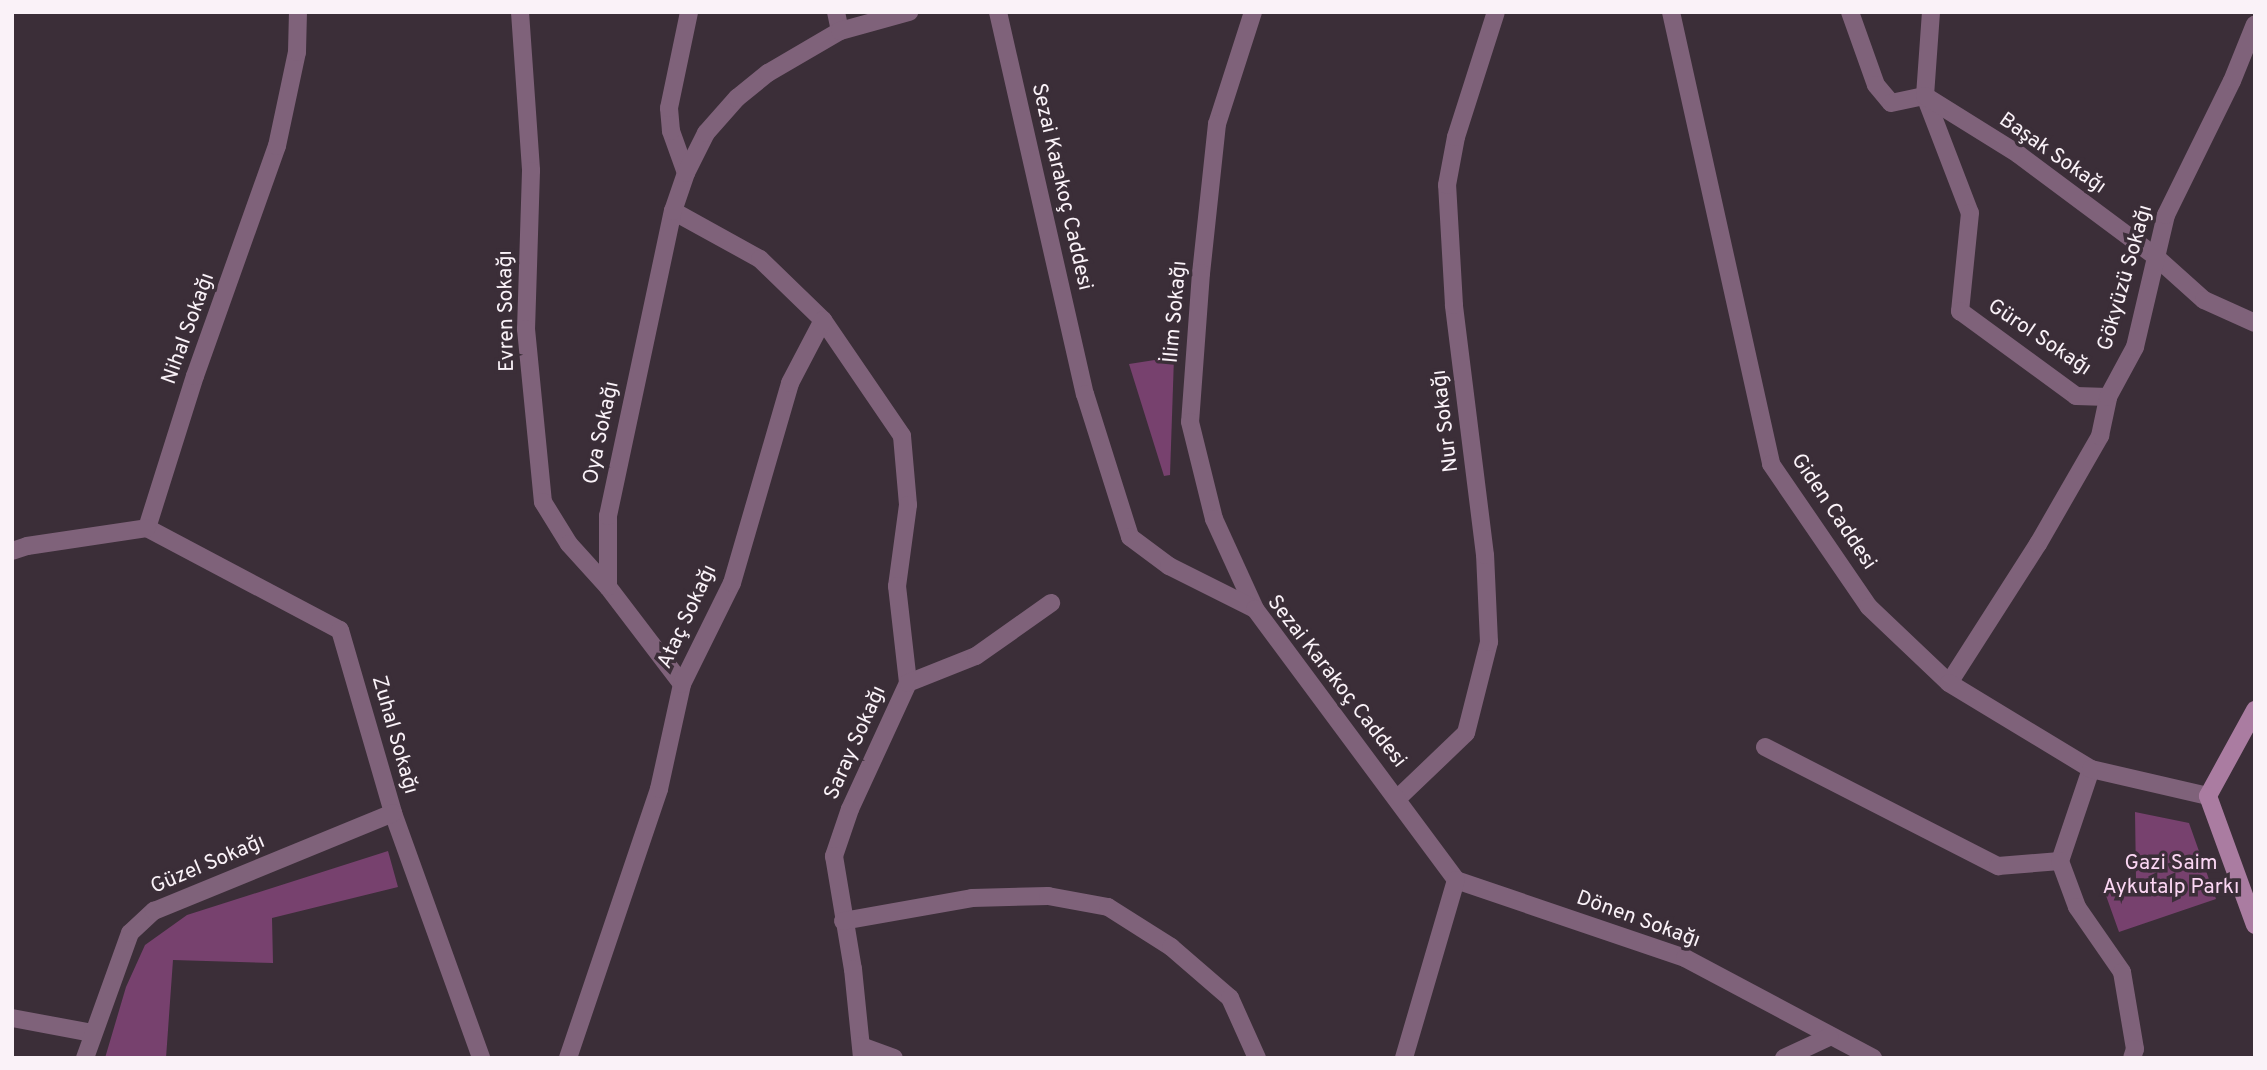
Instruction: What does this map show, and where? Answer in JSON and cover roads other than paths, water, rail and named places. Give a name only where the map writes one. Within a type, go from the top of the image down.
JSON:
[{"type":"main road","points":[[2255,710],[2208,796],[2255,925]]},
{"type":"street","name":"Nihal Sokağı","points":[[146,528],[195,376],[277,146],[297,52],[298,12]]},
{"type":"street","name":"Evren Sokağı","points":[[520,12],[531,171],[526,329],[543,502],[569,544],[608,587]]},
{"type":"street","points":[[686,173],[671,131],[669,108],[689,12]]},
{"type":"street","points":[[836,12],[839,31]]},
{"type":"street","name":"Oya Sokağı","points":[[608,587],[608,516],[673,211],[686,173],[706,133],[737,98],[768,73],[839,31],[909,12]]},
{"type":"street","name":"Sezai Karakoç Caddesi","points":[[998,12],[1084,394],[1130,537],[1169,566],[1255,609],[1456,880]]},
{"type":"street","name":"İlim Sokağı","points":[[1253,12],[1217,124],[1201,273],[1190,422],[1214,519],[1255,609]]},
{"type":"street","name":"Nur Sokağı","points":[[1397,799],[1466,733],[1489,642],[1485,555],[1454,305],[1447,185],[1456,137],[1496,12]]},
{"type":"street","name":"Giden Caddesi","points":[[1671,12],[1771,464],[1870,607],[1949,683],[2091,769],[2208,796]]},
{"type":"street","points":[[1850,12],[1876,85],[1891,103],[1924,96],[1931,12]]},
{"type":"street","name":"Gökyüzü Sokağı","points":[[1949,683],[2038,544],[2099,436],[2108,397],[2134,347],[2166,215],[2232,80],[2255,24]]},
{"type":"street","name":"Başak Sokağı","points":[[1924,96],[2018,155],[2156,257],[2204,300],[2255,323]]},
{"type":"street","name":"Gürol Sokağı","points":[[1924,96],[1970,212],[1961,312],[2076,396],[2108,397]]},
{"type":"street","name":"Saray Sokağı","points":[[673,211],[760,259],[823,320],[902,436],[908,505],[897,586],[908,683],[850,810],[834,856],[853,969],[861,1052]]},
{"type":"street","name":"Ataç Sokağı","points":[[568,1058],[659,789],[682,684],[732,583],[790,383],[823,320]]},
{"type":"street","points":[[12,551],[27,546],[146,528]]},
{"type":"street","name":"Zuhal Sokağı","points":[[146,528],[340,630],[393,813],[481,1058]]},
{"type":"street","points":[[608,587],[682,684]]},
{"type":"street","points":[[908,683],[976,656],[1051,603]]},
{"type":"street","points":[[1765,747],[1998,866],[2060,861]]},
{"type":"street","points":[[2091,769],[2060,861],[2077,908],[2122,972],[2135,1049],[2132,1058]]},
{"type":"street","name":"Güzel Sokağı","points":[[85,1058],[130,933],[154,911],[393,813]]},
{"type":"street","points":[[1404,1058],[1456,880]]},
{"type":"street","name":"Dönen Sokağı","points":[[1456,880],[1685,958],[1829,1037],[1873,1058]]},
{"type":"street","points":[[843,921],[972,898],[1048,896],[1108,907],[1171,947],[1230,998],[1257,1058]]},
{"type":"street","points":[[12,1017],[92,1033]]},
{"type":"street","points":[[1784,1058],[1829,1037]]},
{"type":"street","points":[[861,1052],[894,1058]]},
{"type":"park label","name":"Gazi Saim Aykutalp Parkı","points":[[2171,876]]}]
